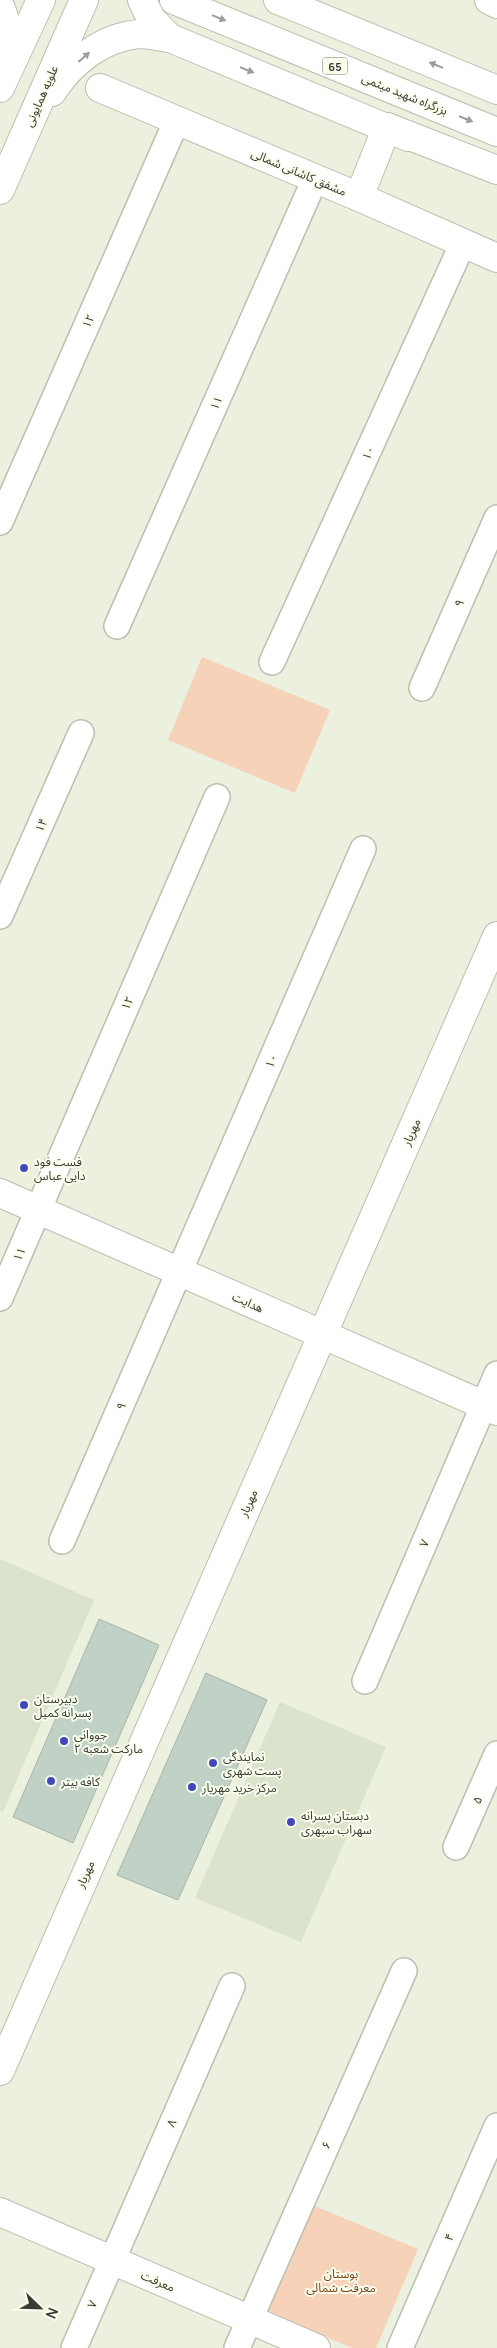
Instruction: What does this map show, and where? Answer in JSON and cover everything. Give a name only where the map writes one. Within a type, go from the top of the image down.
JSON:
[{"type":"main road","points":[[0,88],[40,0]]},
{"type":"main road","points":[[142,0],[151,19],[170,38]]},
{"type":"main road","name":"بزرگراه شهید میثمی","points":[[174,0],[497,132]]},
{"type":"main road","points":[[278,0],[497,90]]},
{"type":"main road","points":[[489,0],[497,4]]},
{"type":"main road","name":"علویه همایونی","points":[[0,190],[83,1]]},
{"type":"main road","points":[[0,6],[4,17],[0,54]]},
{"type":"main road","points":[[23,137],[60,79],[89,53],[114,39],[140,34],[170,38],[497,170]]},
{"type":"main road","name":"مشفق کاشانی شمالی","points":[[100,88],[314,180],[359,197],[497,258]]},
{"type":"main road","points":[[387,127],[497,178]]},
{"type":"main road","points":[[359,197],[387,127]]},
{"type":"main road","name":"مهریار","points":[[0,2071],[497,936]]},
{"type":"main road","name":"هدایت","points":[[0,1193],[490,1408]]},
{"type":"main road","name":"معرفت","points":[[0,2212],[110,2261],[316,2348]]},
{"type":"street","name":"۱۲","points":[[0,522],[177,120]]},
{"type":"street","name":"۱۱","points":[[116,626],[314,180]]},
{"type":"street","name":"۱۰","points":[[272,662],[463,243]]},
{"type":"street","name":"۹","points":[[422,688],[497,518]]},
{"type":"street","name":"۱۴","points":[[0,916],[81,733]]},
{"type":"street","name":"۱۲","points":[[38,1209],[217,797]]},
{"type":"street","name":"۱۰","points":[[179,1272],[363,850]]},
{"type":"street","name":"۱۱","points":[[0,1298],[38,1209]]},
{"type":"street","name":"۹","points":[[62,1541],[179,1272]]},
{"type":"street","points":[[490,1408],[497,1374]]},
{"type":"street","name":"۷","points":[[365,1681],[490,1408]]},
{"type":"street","name":"۵","points":[[456,1847],[497,1754]]},
{"type":"street","name":"۶","points":[[249,2320],[404,1970]]},
{"type":"street","name":"۸","points":[[110,2261],[232,1986]]},
{"type":"street","name":"۴","points":[[400,2348],[497,2126]]},
{"type":"street","name":"۷","points":[[74,2348],[110,2261]]},
{"type":"street","points":[[237,2348],[249,2320]]},
{"type":"shaded area","name":"دبیرستان پسرانه کمیل","points":[[0,1559],[94,1600],[3,1812],[0,1811]]},
{"type":"shaded area","name":"دبستان پسرانه سهراب سپهری","points":[[280,1702],[386,1747],[301,1942],[195,1898]]},
{"type":"green space","points":[[202,657],[330,710],[295,793],[168,740]]},
{"type":"green space","name":"بوستان معرفت شمالی","points":[[310,2204],[418,2249],[376,2348],[352,2348],[265,2311]]},
{"type":"building","points":[[99,1619],[159,1645],[73,1843],[13,1817]]},
{"type":"building","name":"مرکز خرید مهریار","points":[[206,1673],[267,1700],[178,1900],[117,1875]]},
{"type":"place","name":"فست فود دایی عباس","points":[[24,1168]]},
{"type":"place","name":"دبیرستان پسرانه کمیل","points":[[24,1705]]},
{"type":"place","name":"جووانی مارکت شعبه ۲","points":[[64,1741]]},
{"type":"place","name":"نمایندگی پست شهری","points":[[213,1763]]},
{"type":"place","name":"کافه بیتر","points":[[51,1781]]},
{"type":"place","name":"مرکز خرید مهریار","points":[[192,1787]]},
{"type":"place","name":"دبستان پسرانه سهراب سپهری","points":[[291,1822]]}]
